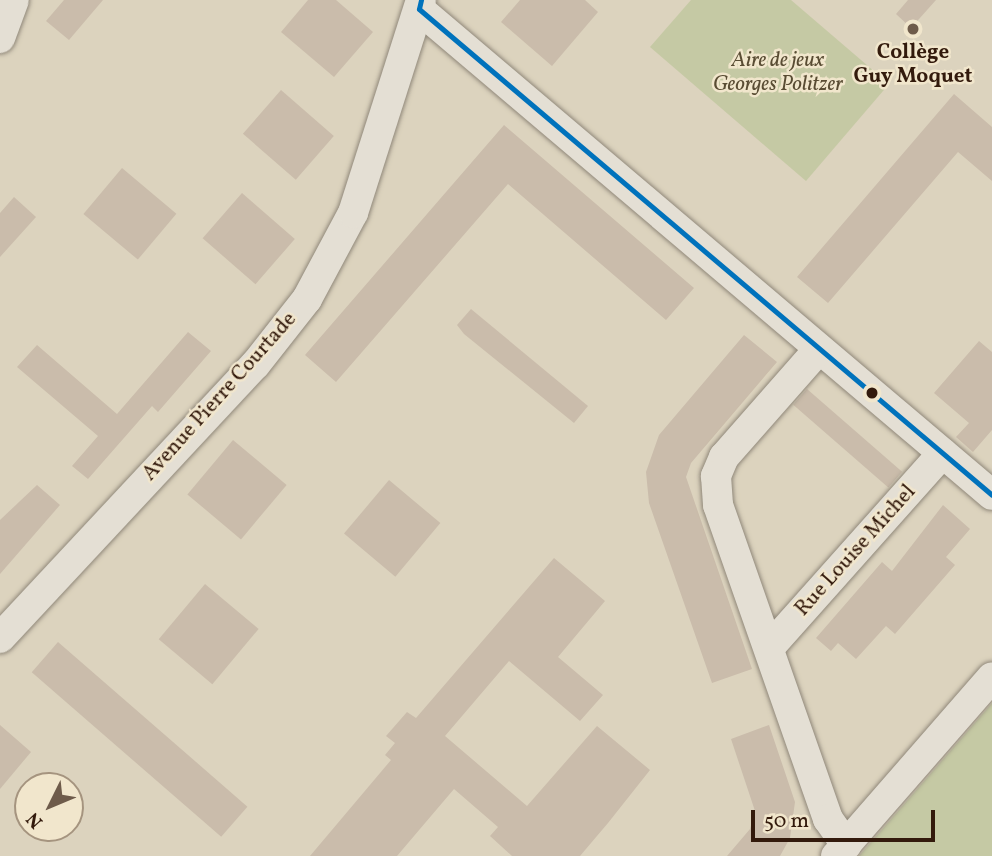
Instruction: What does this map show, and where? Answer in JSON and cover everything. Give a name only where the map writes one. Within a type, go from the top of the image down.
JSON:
[{"type":"street","points":[[0,38],[14,0]]},
{"type":"street","points":[[420,4],[992,495]]},
{"type":"street","name":"Avenue Pierre Courtade","points":[[0,638],[255,365],[307,299],[353,213],[420,4]]},
{"type":"street","points":[[819,349],[724,457],[716,476],[718,505],[841,850],[992,677]]},
{"type":"street","name":"Rue Louise Michel","points":[[769,648],[943,453]]},
{"type":"green space","name":"Aire de jeux Georges Politzer","points":[[691,0],[791,0],[889,84],[806,181],[650,47]]},
{"type":"green space","points":[[992,703],[992,856],[859,856]]},
{"type":"building","points":[[64,0],[103,0],[69,40],[46,21]]},
{"type":"building","points":[[308,0],[336,0],[373,32],[334,77],[281,32]]},
{"type":"building","points":[[520,0],[585,0],[598,12],[552,66],[501,22]]},
{"type":"building","points":[[908,0],[936,0],[911,28],[896,14]]},
{"type":"building","points":[[281,90],[334,136],[296,180],[243,134]]},
{"type":"building","points":[[954,94],[992,127],[992,181],[958,152],[828,303],[797,277]]},
{"type":"building","points":[[504,125],[694,288],[666,320],[508,184],[336,382],[305,355]]},
{"type":"building","points":[[122,168],[176,214],[138,260],[83,214]]},
{"type":"building","points":[[242,193],[295,239],[255,284],[203,238]]},
{"type":"building","points":[[14,197],[36,217],[0,257],[0,213]]},
{"type":"building","points":[[471,309],[588,406],[574,423],[464,334],[457,325]]},
{"type":"building","points":[[188,332],[211,351],[158,412],[152,406],[88,479],[72,466],[98,436],[17,367],[37,345],[117,414]]},
{"type":"building","points":[[744,335],[777,362],[691,463],[686,477],[752,669],[712,683],[649,503],[646,472],[659,435]]},
{"type":"building","points":[[979,341],[992,352],[992,430],[973,452],[956,437],[969,423],[934,393]]},
{"type":"building","points":[[807,389],[902,472],[888,488],[793,405]]},
{"type":"building","points":[[233,440],[287,485],[241,539],[187,494]]},
{"type":"building","points":[[389,480],[440,523],[395,577],[344,534]]},
{"type":"building","points":[[37,485],[60,505],[0,574],[0,520]]},
{"type":"building","points":[[943,505],[970,529],[946,557],[955,565],[895,634],[886,626],[856,659],[838,643],[831,651],[816,638],[882,562],[892,571]]},
{"type":"building","points":[[554,558],[605,601],[558,657],[603,695],[580,721],[509,661],[445,736],[527,806],[597,726],[650,770],[608,823],[580,856],[512,856],[490,836],[498,827],[454,789],[397,856],[310,856],[391,760],[385,755],[395,743],[386,736],[407,712],[416,718]]},
{"type":"building","points":[[205,584],[259,629],[212,684],[159,639]]},
{"type":"building","points":[[58,642],[247,807],[221,837],[32,672]]},
{"type":"building","points":[[0,725],[31,752],[0,789]]},
{"type":"building","points":[[769,725],[795,802],[790,838],[780,856],[727,856],[750,829],[755,811],[731,739]]},
{"type":"transit line","points":[[421,0],[419,9],[992,495]]},
{"type":"place","name":"Collège Guy Moquet","points":[[913,29]]}]
